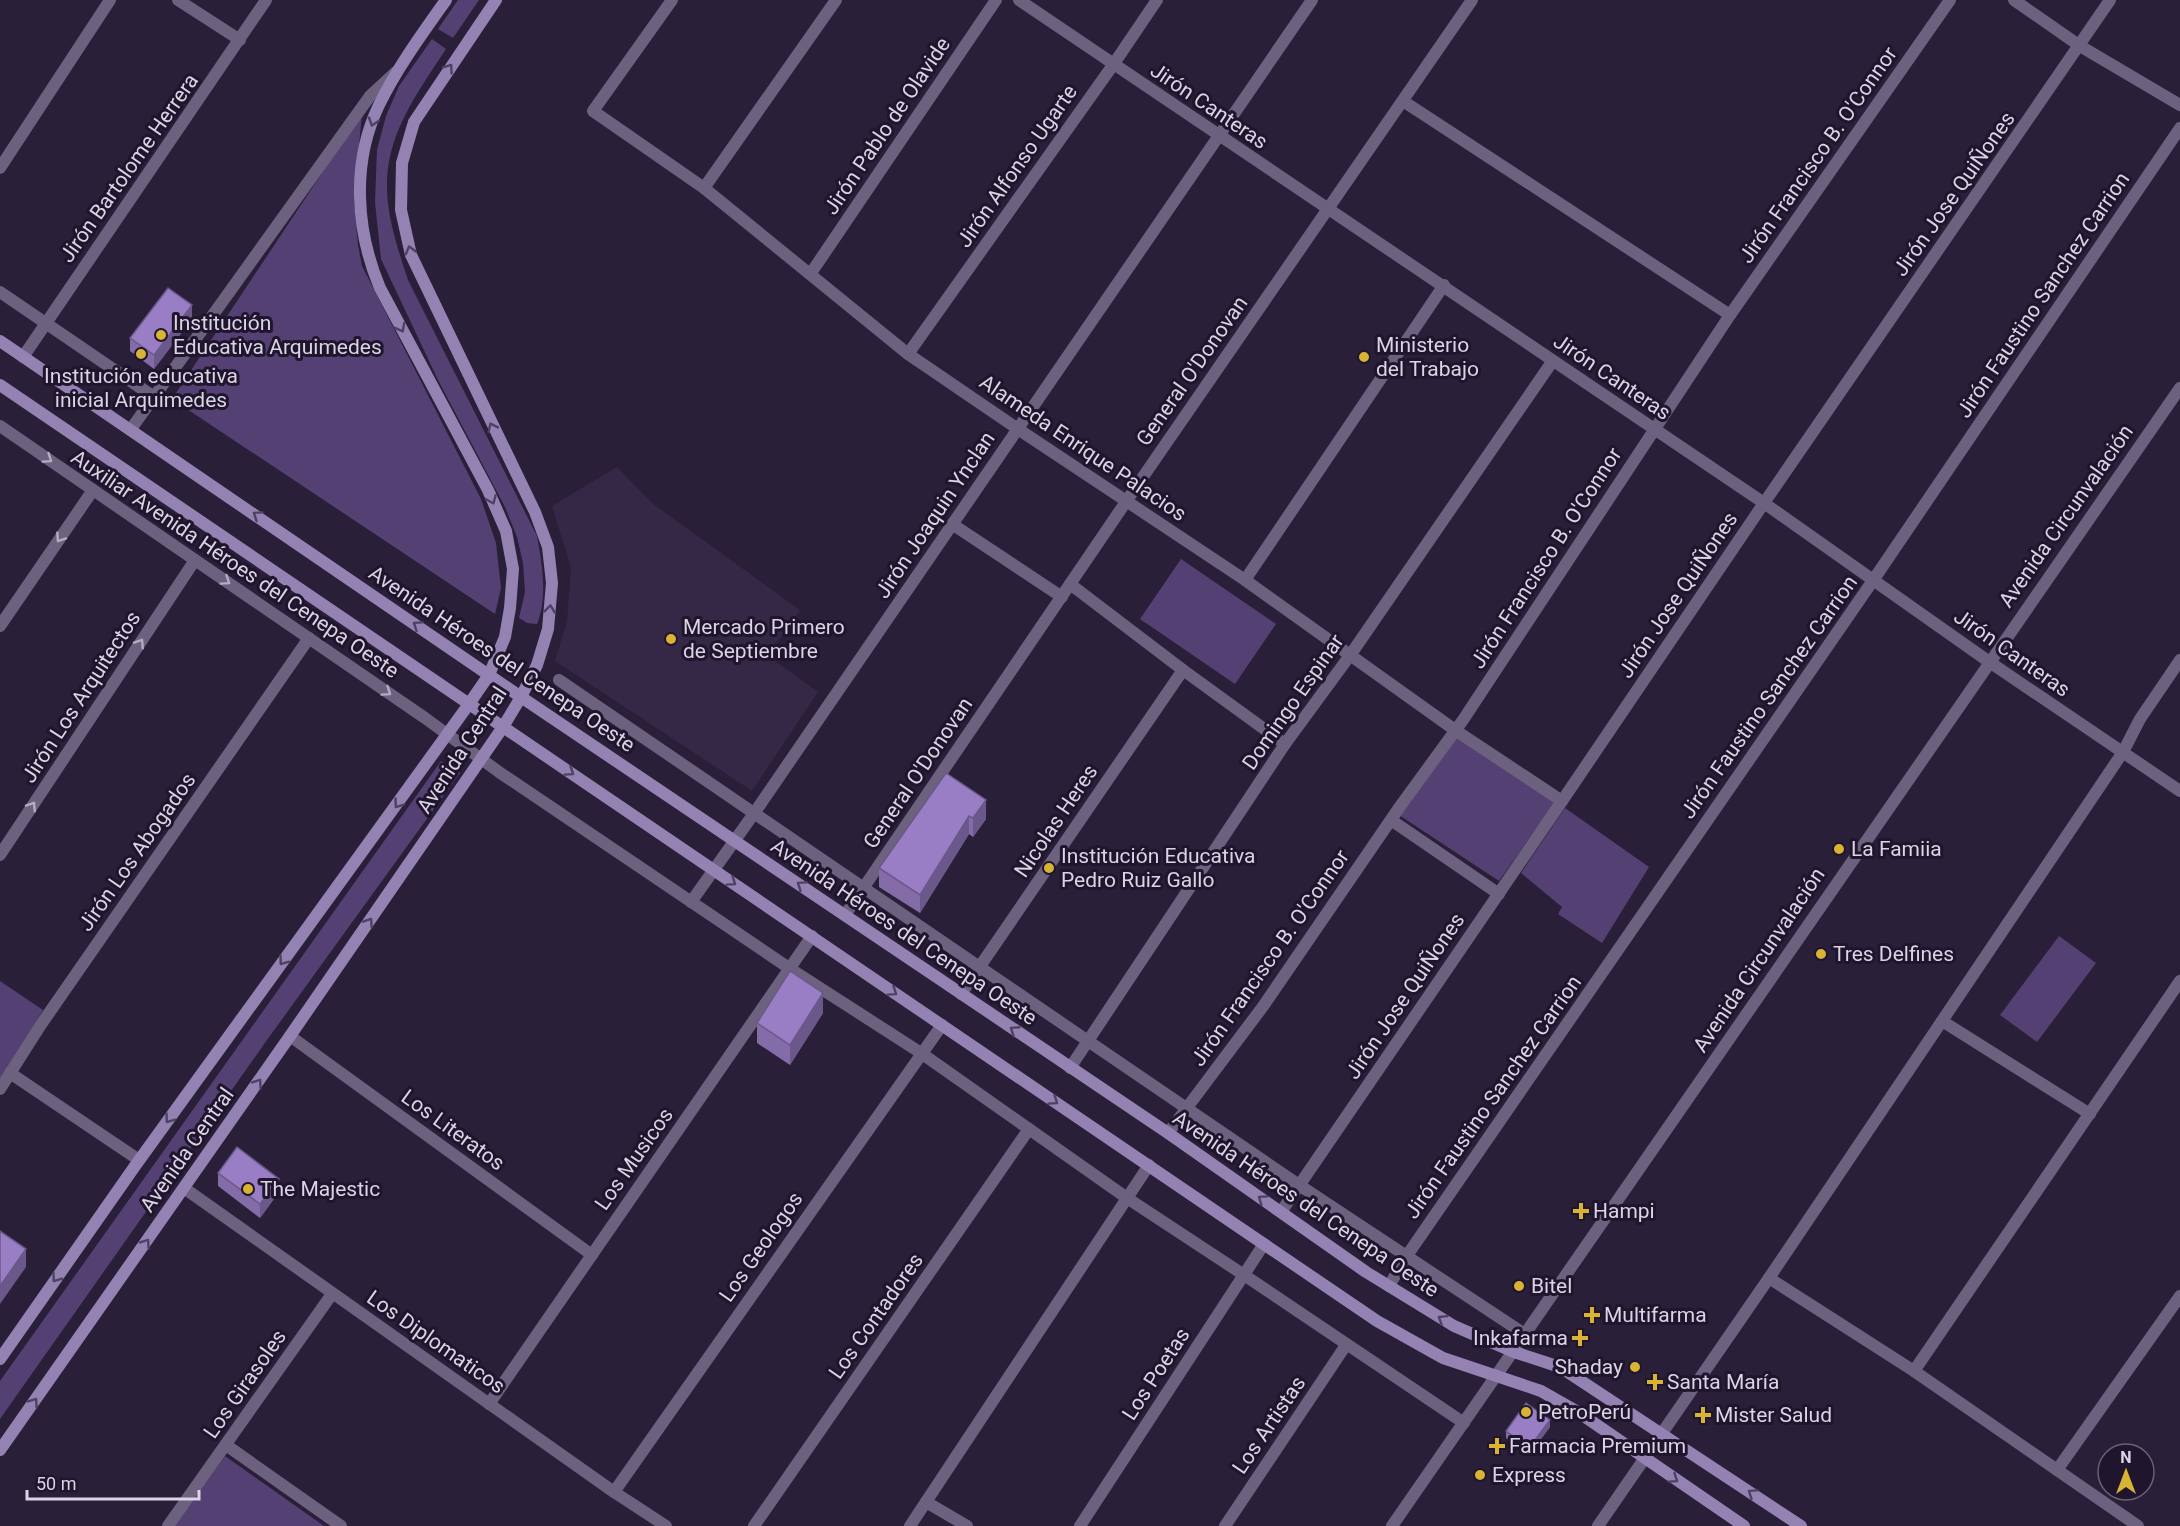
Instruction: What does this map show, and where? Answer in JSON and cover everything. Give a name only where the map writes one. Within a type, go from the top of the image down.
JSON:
[{"type":"main road","name":"Avenida Central","points":[[0,1359],[139,1160],[469,704],[489,675],[505,637],[513,569],[506,531],[488,490],[380,288],[370,264],[362,234],[359,191],[365,148],[378,107],[399,69],[446,0]]},
{"type":"main road","name":"Avenida Central","points":[[0,1450],[503,727],[537,665],[548,629],[552,583],[548,547],[535,512],[411,255],[401,210],[402,164],[414,122],[496,0]]},
{"type":"main road","name":"Avenida Héroes del Cenepa Oeste","points":[[0,341],[521,697],[1168,1133],[1389,1286],[1454,1326],[1514,1352],[1560,1367],[1801,1526]]},
{"type":"main road","points":[[0,385],[1377,1321],[1443,1358],[1541,1391],[1578,1412],[1744,1526]]},
{"type":"street","points":[[0,168],[110,0]]},
{"type":"street","points":[[178,0],[240,40]]},
{"type":"street","name":"Jirón Bartolome Herrera","points":[[23,357],[266,0]]},
{"type":"street","name":"Alameda Enrique Palacios","points":[[672,0],[593,111],[704,188],[908,354],[1126,502],[1245,579],[1455,729],[1563,801]]},
{"type":"street","points":[[704,188],[836,0]]},
{"type":"street","name":"Jirón Pablo de Olavide","points":[[810,273],[996,0]]},
{"type":"street","name":"Jirón Canteras","points":[[1019,0],[1764,503],[1988,661],[2180,791]]},
{"type":"street","name":"Jirón Alfonso Ugarte","points":[[908,354],[1157,0]]},
{"type":"street","name":"Jirón Joaquin Ynclan","points":[[691,902],[1220,137],[1312,0]]},
{"type":"street","name":"General O'Donovan","points":[[845,915],[1472,0]]},
{"type":"street","name":"Jirón Francisco B. O'Connor","points":[[1168,1133],[1264,1005],[1455,729],[1730,315],[1950,0]]},
{"type":"street","points":[[2014,0],[2080,46],[2180,105]]},
{"type":"street","name":"Jirón Jose QuiÑones","points":[[1281,1212],[2110,0]]},
{"type":"street","points":[[131,429],[370,96],[399,69]]},
{"type":"street","points":[[1403,101],[1730,315]]},
{"type":"street","name":"Jirón Faustino Sanchez Carrion","points":[[1389,1286],[1406,1257],[1874,579],[2180,128]]},
{"type":"street","points":[[1245,579],[1444,285]]},
{"type":"street","points":[[0,292],[154,397]]},
{"type":"street","name":"Domingo Espinar","points":[[1070,1068],[1285,744],[1351,654],[1552,362]]},
{"type":"street","name":"Avenida Circunvalación","points":[[1392,1526],[1526,1335],[1988,661],[2180,388]]},
{"type":"street","name":"Auxiliar Avenida Héroes del Cenepa Oeste","points":[[0,426],[448,733],[481,759],[789,968],[921,1053],[1127,1198],[1464,1423]]},
{"type":"street","points":[[0,626],[93,490]]},
{"type":"street","points":[[952,524],[1062,597]]},
{"type":"street","name":"Jirón Los Arquitectos","points":[[0,855],[195,560]]},
{"type":"street","points":[[1070,584],[1285,744]]},
{"type":"street","name":"Jirón Los Abogados","points":[[0,1089],[40,1026],[309,638]]},
{"type":"street","points":[[1598,1526],[1769,1278],[2123,752],[2140,719],[2180,660]]},
{"type":"street","name":"Nicolas Heres","points":[[961,994],[1183,670]]},
{"type":"street","points":[[559,680],[1299,1185],[1526,1335]]},
{"type":"street","points":[[1391,820],[1499,894]]},
{"type":"street","name":"Los Musicos","points":[[489,1404],[812,936]]},
{"type":"street","points":[[1914,1371],[2178,989]]},
{"type":"street","points":[[1942,1021],[2090,1114]]},
{"type":"street","name":"Los Geologos","points":[[614,1492],[942,1025]]},
{"type":"street","name":"Los Literatos","points":[[290,1036],[592,1255]]},
{"type":"street","points":[[10,1073],[139,1160]]},
{"type":"street","name":"Los Contadores","points":[[754,1526],[1029,1129]]},
{"type":"street","points":[[910,1526],[1149,1165]]},
{"type":"street","name":"Los Diplomaticos","points":[[184,1188],[614,1492],[648,1521],[666,1526]]},
{"type":"street","name":"Los Poetas","points":[[1080,1526],[1264,1244]]},
{"type":"street","points":[[1769,1278],[1914,1371],[2138,1526]]},
{"type":"street","name":"Los Girasoles","points":[[168,1526],[332,1294]]},
{"type":"street","points":[[2057,1470],[2180,1296]]},
{"type":"street","name":"Los Artistas","points":[[1225,1526],[1346,1345]]},
{"type":"street","points":[[226,1445],[341,1526]]},
{"type":"street","points":[[926,1502],[967,1526]]},
{"type":"shaded area","points":[[458,0],[479,0],[453,38],[438,29]]},
{"type":"shaded area","points":[[432,39],[446,49],[407,111],[393,145],[387,182],[391,219],[408,280],[537,536],[543,592],[537,624],[527,623],[519,618],[525,592],[523,563],[517,537],[505,507],[438,380],[381,259],[375,202],[377,150],[386,116],[399,86]]},
{"type":"shaded area","points":[[362,113],[354,201],[362,266],[481,499],[496,543],[501,588],[495,614],[172,399]]},
{"type":"shaded area","name":"Mercado Primero de Septiembre","points":[[617,467],[652,503],[800,610],[768,656],[818,692],[752,791],[555,661],[567,621],[571,568],[552,506]]},
{"type":"shaded area","points":[[1181,559],[1276,624],[1235,684],[1140,619]]},
{"type":"shaded area","points":[[1456,733],[1555,802],[1499,881],[1399,815]]},
{"type":"shaded area","points":[[441,761],[460,773],[267,1040],[0,1419],[0,1381]]},
{"type":"shaded area","points":[[1565,808],[1649,867],[1602,943],[1558,914],[1562,907],[1521,873]]},
{"type":"shaded area","points":[[2059,936],[2096,963],[2037,1042],[2000,1015]]},
{"type":"shaded area","points":[[0,981],[43,1010],[0,1078]]},
{"type":"shaded area","points":[[225,1456],[324,1526],[175,1526]]},
{"type":"building","points":[[168,288],[192,305],[154,355],[130,338]]},
{"type":"building","points":[[946,773],[986,800],[973,818],[969,816],[920,895],[879,868]]},
{"type":"building","points":[[790,971],[823,993],[790,1045],[757,1023]]},
{"type":"building","points":[[237,1147],[279,1179],[260,1204],[218,1173]]},
{"type":"building","points":[[0,1231],[26,1249],[0,1286]]},
{"type":"building","points":[[1526,1403],[1550,1420],[1529,1448],[1506,1431]]},
{"type":"place","name":"Institución Educativa Arquimedes","points":[[161,335]]},
{"type":"place","name":"Institución educativa inicial Arquimedes","points":[[141,354]]},
{"type":"place","name":"Ministerio del Trabajo","points":[[1364,357]]},
{"type":"place","name":"Mercado Primero de Septiembre","points":[[671,639]]},
{"type":"place","name":"La Famiia","points":[[1839,849]]},
{"type":"place","name":"Institución Educativa Pedro Ruiz Gallo","points":[[1049,868]]},
{"type":"place","name":"Tres Delfines","points":[[1821,954]]},
{"type":"place","name":"The Majestic","points":[[248,1189]]},
{"type":"place","name":"Hampi","points":[[1581,1211]]},
{"type":"place","name":"Bitel","points":[[1519,1286]]},
{"type":"place","name":"Multifarma","points":[[1592,1315]]},
{"type":"place","name":"Inkafarma","points":[[1580,1338]]},
{"type":"place","name":"Shaday","points":[[1635,1367]]},
{"type":"place","name":"Santa María","points":[[1655,1382]]},
{"type":"place","name":"PetroPerú","points":[[1526,1412]]},
{"type":"place","name":"Mister Salud","points":[[1703,1415]]},
{"type":"place","name":"Farmacia Premium","points":[[1497,1446]]},
{"type":"place","name":"Express","points":[[1480,1475]]}]
